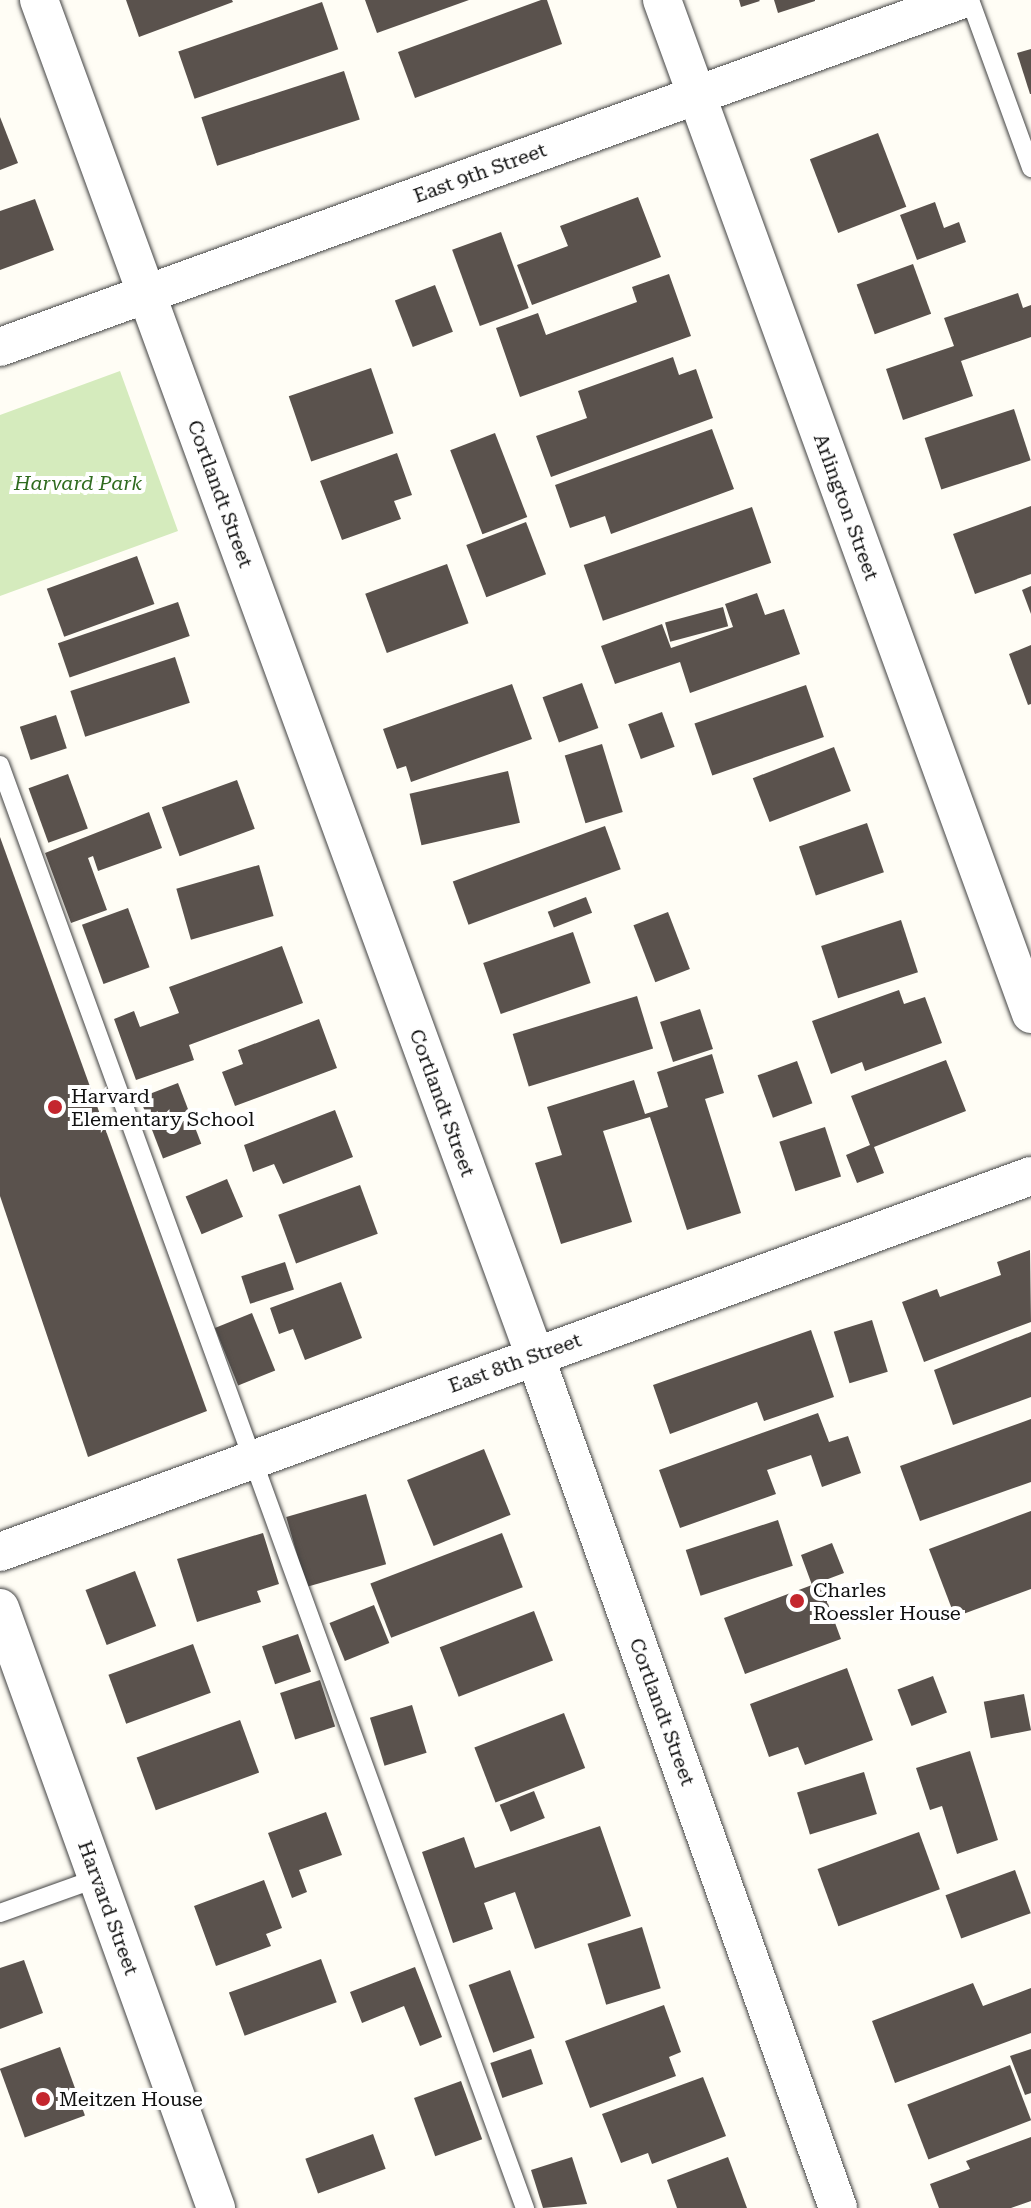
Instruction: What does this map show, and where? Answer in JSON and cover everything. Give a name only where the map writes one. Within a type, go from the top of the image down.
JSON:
[{"type":"street","name":"Cortlandt Street","points":[[39,0],[535,1356],[838,2208]]},
{"type":"street","name":"Arlington Street","points":[[662,0],[1031,1014]]},
{"type":"street","name":"East 9th Street","points":[[0,347],[960,0]]},
{"type":"street","name":"East 8th Street","points":[[0,1552],[1031,1176]]},
{"type":"street","name":"Harvard Street","points":[[0,1608],[216,2208]]},
{"type":"lane","points":[[970,0],[1031,168]]},
{"type":"lane","points":[[0,765],[250,1460],[525,2208]]},
{"type":"lane","points":[[0,1913],[98,1878]]},
{"type":"green space","name":"Harvard Park","points":[[120,371],[178,531],[0,596],[0,415]]},
{"type":"building","points":[[126,0],[232,0],[233,2],[139,37]]},
{"type":"building","points":[[365,0],[469,0],[377,33]]},
{"type":"building","points":[[547,0],[562,44],[415,98],[398,52]]},
{"type":"building","points":[[739,0],[759,0],[760,1],[741,7]]},
{"type":"building","points":[[774,0],[815,0],[815,1],[778,13]]},
{"type":"building","points":[[322,2],[338,49],[195,99],[178,51]]},
{"type":"building","points":[[1031,49],[1031,94],[1030,94],[1017,53]]},
{"type":"building","points":[[344,71],[360,120],[217,166],[201,117]]},
{"type":"building","points":[[0,117],[18,163],[0,170]]},
{"type":"building","points":[[878,133],[906,207],[838,233],[810,159]]},
{"type":"building","points":[[638,197],[661,257],[532,305],[517,265],[568,246],[560,226]]},
{"type":"building","points":[[35,199],[54,250],[0,270],[0,211]]},
{"type":"building","points":[[935,202],[944,228],[959,222],[966,242],[917,260],[900,215]]},
{"type":"building","points":[[501,232],[529,308],[480,326],[452,250]]},
{"type":"building","points":[[913,264],[931,314],[875,334],[857,285]]},
{"type":"building","points":[[669,274],[691,336],[520,397],[496,328],[538,313],[546,335],[637,302],[632,287]]},
{"type":"building","points":[[435,285],[453,332],[413,347],[395,300]]},
{"type":"building","points":[[1018,293],[1023,308],[1031,305],[1031,337],[961,361],[973,396],[903,420],[886,369],[954,346],[944,318]]},
{"type":"building","points":[[673,357],[679,375],[696,369],[713,418],[551,477],[536,436],[587,418],[578,391]]},
{"type":"building","points":[[371,368],[393,433],[311,462],[289,396]]},
{"type":"building","points":[[1014,409],[1031,460],[941,489],[925,438]]},
{"type":"building","points":[[712,429],[734,489],[611,534],[605,516],[570,528],[555,485]]},
{"type":"building","points":[[495,433],[527,517],[482,534],[450,450]]},
{"type":"building","points":[[397,453],[412,495],[394,501],[401,519],[342,540],[320,481]]},
{"type":"building","points":[[1031,506],[1031,574],[975,594],[953,534]]},
{"type":"building","points":[[752,507],[771,563],[603,621],[584,565]]},
{"type":"building","points":[[526,522],[546,574],[486,597],[466,545]]},
{"type":"building","points":[[137,556],[154,604],[64,637],[47,589]]},
{"type":"building","points":[[447,564],[469,623],[387,653],[365,594]]},
{"type":"building","points":[[1031,586],[1031,614],[1022,590]]},
{"type":"building","points":[[757,593],[765,615],[784,609],[800,654],[690,693],[680,662],[615,684],[601,646],[662,624],[671,648],[733,627],[725,604]]},
{"type":"building","points":[[178,602],[190,636],[70,677],[58,643]]},
{"type":"building","points":[[723,607],[728,626],[670,642],[665,623]]},
{"type":"building","points":[[1031,645],[1031,704],[1028,705],[1009,654]]},
{"type":"building","points":[[175,657],[190,703],[85,737],[70,691]]},
{"type":"building","points":[[582,683],[598,728],[559,742],[543,697]]},
{"type":"building","points":[[512,684],[532,739],[411,782],[406,766],[397,769],[383,729]]},
{"type":"building","points":[[806,685],[824,737],[712,775],[694,723]]},
{"type":"building","points":[[662,712],[675,747],[641,759],[628,724]]},
{"type":"building","points":[[56,715],[67,748],[31,760],[20,727]]},
{"type":"building","points":[[602,744],[623,812],[585,823],[565,755]]},
{"type":"building","points":[[834,747],[851,791],[770,822],[753,778]]},
{"type":"building","points":[[508,771],[520,823],[422,845],[410,794]]},
{"type":"building","points":[[68,774],[88,829],[48,843],[29,788]]},
{"type":"building","points":[[237,780],[255,829],[180,856],[162,807]]},
{"type":"building","points":[[149,812],[162,848],[98,871],[93,856],[88,858],[107,910],[71,923],[45,853]]},
{"type":"building","points":[[867,823],[884,872],[816,896],[799,846]]},
{"type":"building","points":[[605,826],[621,869],[469,925],[453,881]]},
{"type":"building","name":"Harvard Elementary School","points":[[0,837],[207,1411],[88,1457],[0,1196]]},
{"type":"building","points":[[259,865],[274,916],[191,940],[176,889]]},
{"type":"building","points":[[586,897],[592,913],[554,928],[548,912]]},
{"type":"building","points":[[128,908],[150,967],[104,984],[82,925]]},
{"type":"building","points":[[668,912],[690,969],[655,982],[633,925]]},
{"type":"building","points":[[901,920],[918,972],[838,998],[821,946]]},
{"type":"building","points":[[573,932],[591,983],[501,1014],[483,963]]},
{"type":"building","points":[[282,946],[303,1003],[189,1045],[194,1060],[136,1080],[114,1019],[134,1011],[140,1027],[179,1013],[169,987]]},
{"type":"building","points":[[899,990],[904,1004],[925,997],[942,1043],[865,1071],[862,1062],[831,1074],[812,1021]]},
{"type":"building","points":[[637,996],[653,1049],[529,1087],[513,1034]]},
{"type":"building","points":[[700,1009],[713,1049],[673,1062],[660,1022]]},
{"type":"building","points":[[319,1019],[337,1068],[235,1106],[222,1072],[243,1064],[238,1050]]},
{"type":"building","points":[[712,1054],[724,1093],[705,1099],[741,1213],[687,1230],[650,1117],[603,1131],[632,1222],[561,1244],[535,1163],[562,1155],[547,1107],[634,1080],[645,1114],[668,1107],[657,1072]]},
{"type":"building","points":[[946,1060],[966,1111],[874,1147],[884,1173],[857,1183],[846,1155],[870,1145],[851,1096]]},
{"type":"building","points":[[797,1061],[812,1103],[773,1118],[758,1075]]},
{"type":"building","points":[[178,1083],[201,1144],[163,1158],[140,1098]]},
{"type":"building","points":[[335,1110],[353,1157],[283,1184],[274,1164],[253,1172],[244,1145]]},
{"type":"building","points":[[825,1127],[841,1176],[795,1191],[779,1142]]},
{"type":"building","points":[[227,1179],[243,1217],[202,1234],[186,1197]]},
{"type":"building","points":[[360,1185],[378,1234],[296,1264],[278,1215]]},
{"type":"building","points":[[1030,1250],[1031,1322],[924,1362],[902,1302],[937,1289],[940,1297],[1001,1275],[997,1262]]},
{"type":"building","points":[[285,1262],[294,1290],[250,1304],[241,1276]]},
{"type":"building","points":[[341,1282],[362,1338],[305,1360],[293,1329],[279,1334],[270,1308]]},
{"type":"building","points":[[252,1313],[275,1370],[238,1385],[215,1328]]},
{"type":"building","points":[[872,1320],[888,1372],[850,1383],[834,1332]]},
{"type":"building","points":[[811,1330],[834,1397],[764,1421],[757,1402],[670,1434],[653,1385]]},
{"type":"building","points":[[1031,1332],[1031,1397],[953,1425],[934,1370]]},
{"type":"building","points":[[818,1413],[829,1442],[848,1436],[861,1473],[822,1487],[811,1455],[767,1470],[776,1494],[680,1528],[659,1470]]},
{"type":"building","points":[[1031,1419],[1031,1482],[920,1521],[900,1466]]},
{"type":"building","points":[[484,1449],[511,1515],[434,1546],[407,1480]]},
{"type":"building","points":[[366,1494],[386,1564],[306,1587],[286,1517]]},
{"type":"building","points":[[1031,1511],[1031,1589],[955,1617],[929,1549]]},
{"type":"building","points":[[778,1520],[793,1566],[701,1596],[686,1550]]},
{"type":"building","points":[[263,1533],[279,1584],[257,1591],[261,1602],[197,1622],[177,1559]]},
{"type":"building","points":[[502,1533],[523,1587],[391,1638],[370,1584]]},
{"type":"building","name":"Charles Roessler House","points":[[832,1543],[844,1573],[820,1582],[841,1639],[745,1674],[724,1618],[812,1585],[801,1555]]},
{"type":"building","points":[[135,1571],[156,1626],[107,1645],[86,1590]]},
{"type":"building","points":[[374,1605],[389,1643],[345,1661],[329,1623]]},
{"type":"building","points":[[534,1611],[553,1660],[459,1697],[440,1647]]},
{"type":"building","points":[[298,1634],[311,1672],[275,1684],[262,1646]]},
{"type":"building","points":[[193,1644],[211,1693],[126,1724],[108,1675]]},
{"type":"building","points":[[847,1668],[873,1740],[805,1765],[798,1747],[769,1757],[750,1704]]},
{"type":"building","points":[[933,1676],[947,1712],[912,1726],[898,1690]]},
{"type":"building","points":[[320,1680],[335,1727],[295,1740],[280,1693]]},
{"type":"building","points":[[1024,1694],[1031,1730],[991,1738],[984,1702]]},
{"type":"building","points":[[412,1705],[427,1753],[385,1766],[370,1718]]},
{"type":"building","points":[[564,1713],[585,1768],[496,1802],[474,1747]]},
{"type":"building","points":[[240,1720],[259,1773],[156,1810],[137,1758]]},
{"type":"building","points":[[970,1751],[998,1840],[957,1854],[942,1806],[930,1810],[916,1768]]},
{"type":"building","points":[[864,1772],[877,1814],[810,1835],[797,1792]]},
{"type":"building","points":[[534,1791],[545,1818],[511,1832],[500,1805]]},
{"type":"building","points":[[326,1812],[342,1855],[299,1870],[307,1892],[292,1898],[268,1833]]},
{"type":"building","points":[[600,1826],[631,1916],[535,1949],[515,1892],[484,1903],[493,1929],[453,1943],[422,1852],[464,1837],[475,1868]]},
{"type":"building","points":[[919,1832],[940,1889],[838,1926],[818,1869]]},
{"type":"building","points":[[1015,1870],[1031,1913],[961,1939],[945,1895]]},
{"type":"building","points":[[264,1880],[282,1928],[266,1934],[271,1946],[216,1966],[194,1906]]},
{"type":"building","points":[[642,1927],[661,1988],[606,2005],[587,1944]]},
{"type":"building","points":[[321,1959],[337,2002],[245,2036],[229,1993]]},
{"type":"building","points":[[24,1960],[43,2013],[0,2029],[0,1968]]},
{"type":"building","points":[[415,1967],[442,2037],[420,2046],[404,2006],[362,2023],[350,1992]]},
{"type":"building","points":[[510,1970],[535,2038],[493,2053],[469,1985]]},
{"type":"building","points":[[973,1983],[983,2006],[1031,1988],[1031,2033],[895,2083],[872,2021]]},
{"type":"building","points":[[664,2005],[681,2052],[669,2057],[676,2076],[590,2108],[565,2041]]},
{"type":"building","name":"Meitzen House","points":[[60,2047],[85,2116],[25,2137],[0,2069]]},
{"type":"building","points":[[531,2049],[543,2084],[502,2098],[490,2063]]},
{"type":"building","points":[[1031,2049],[1031,2093],[1025,2095],[1010,2056]]},
{"type":"building","points":[[1010,2065],[1031,2120],[928,2160],[907,2104]]},
{"type":"building","points":[[703,2077],[726,2136],[652,2164],[648,2153],[621,2163],[602,2114]]},
{"type":"building","points":[[461,2081],[482,2139],[435,2156],[414,2098]]},
{"type":"building","points":[[373,2134],[386,2169],[318,2193],[305,2159]]},
{"type":"building","points":[[1031,2137],[1031,2201],[1011,2208],[939,2208],[930,2184],[970,2169],[966,2161]]},
{"type":"building","points":[[572,2157],[587,2204],[543,2208],[531,2170]]},
{"type":"building","points":[[728,2157],[747,2208],[677,2208],[667,2180]]},
{"type":"place","name":"Harvard Elementary School","points":[[55,1107]]},
{"type":"place","name":"Charles Roessler House","points":[[797,1601]]},
{"type":"place","name":"Meitzen House","points":[[43,2099]]}]
